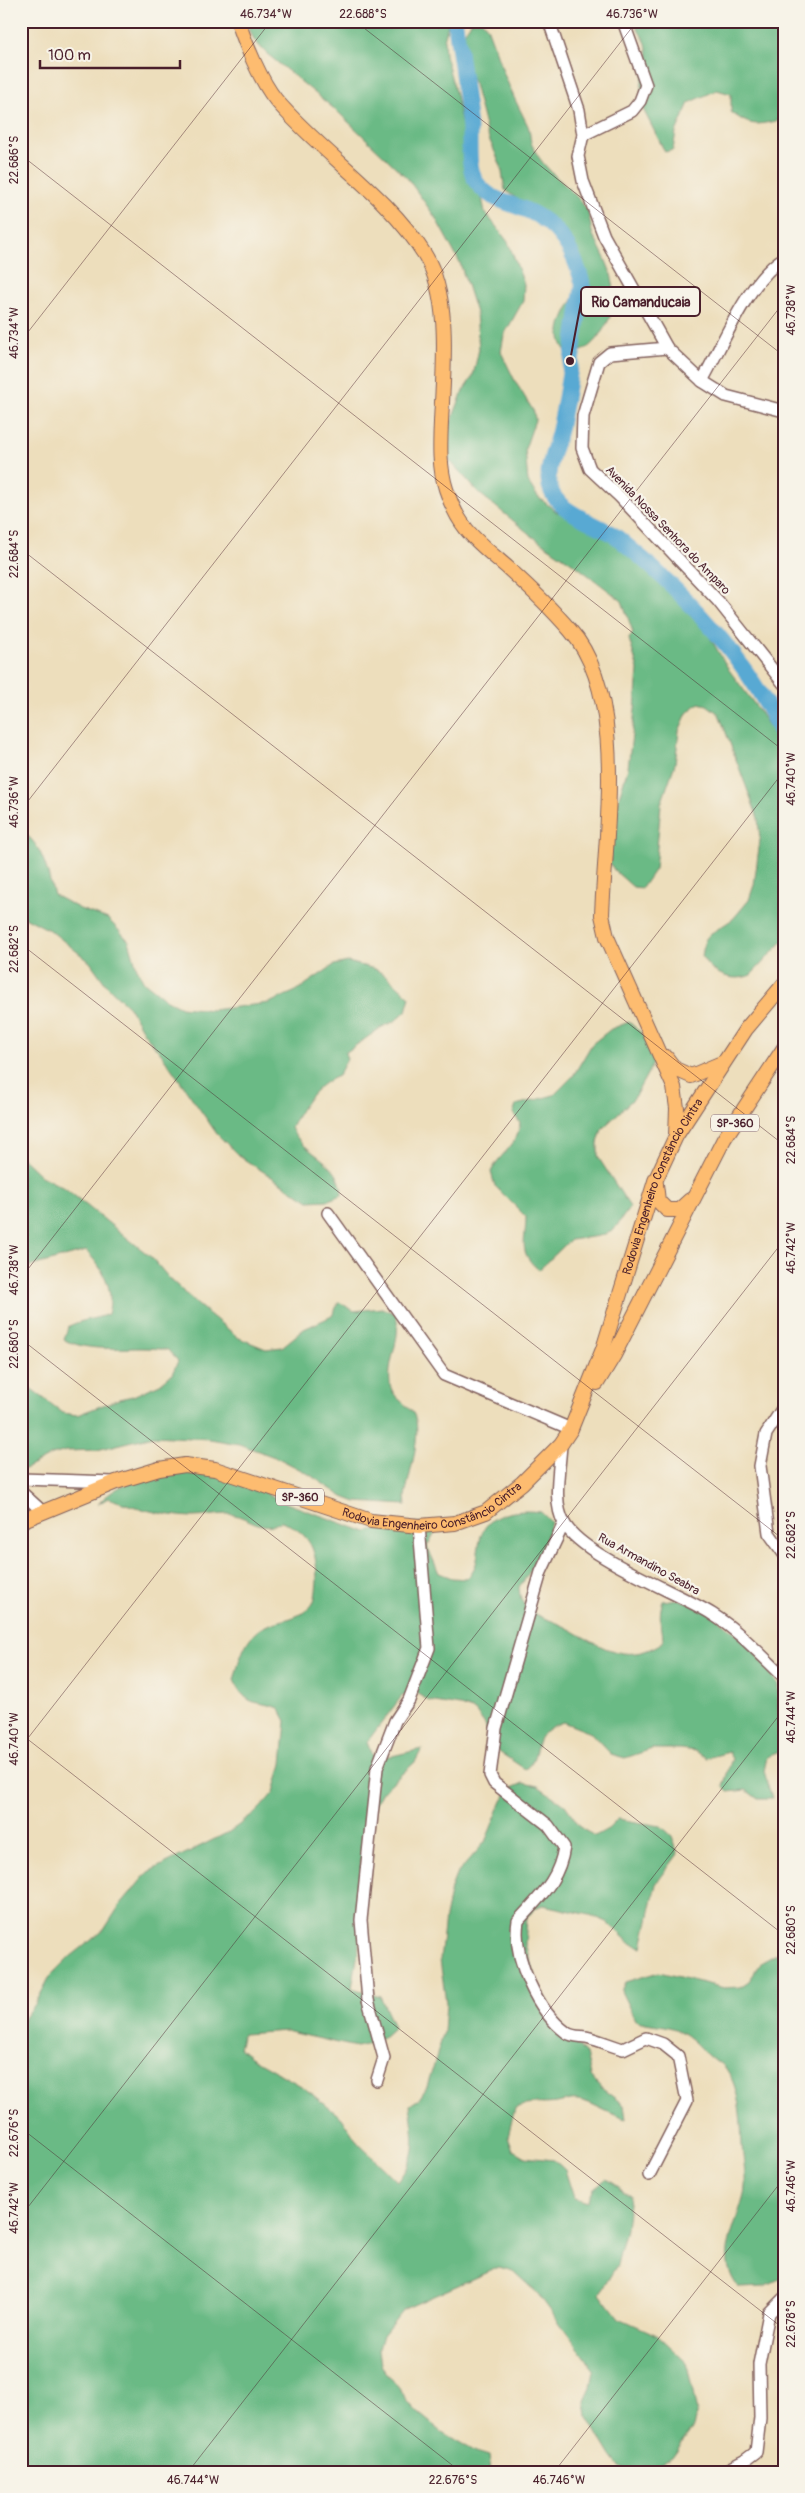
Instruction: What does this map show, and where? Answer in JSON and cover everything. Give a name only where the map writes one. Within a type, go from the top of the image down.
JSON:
[{"type":"main road","points":[[238,21],[243,38],[274,98],[406,226],[427,259],[439,291],[444,347],[440,456],[445,487],[458,518],[473,539],[509,569],[572,632],[596,674],[604,709],[610,765],[602,915],[607,937],[674,1087],[677,1108],[676,1136]]},
{"type":"main road","name":"Rodovia Engenheiro Constâncio Cintra","points":[[21,1521],[116,1482],[159,1468],[186,1465],[216,1469],[371,1521],[419,1526],[455,1523],[486,1512],[522,1483],[561,1444],[571,1429],[603,1349],[655,1181],[676,1136],[746,1029],[784,984]]},
{"type":"main road","points":[[657,1047],[675,1069],[691,1076],[724,1062]]},
{"type":"main road","name":"Rodovia Engenheiro Constâncio Cintra","points":[[580,1409],[614,1355],[724,1140],[784,1048]]},
{"type":"main road","points":[[655,1181],[658,1201],[667,1210],[679,1210],[694,1196]]},
{"type":"street","points":[[549,21],[579,110],[583,135],[578,156],[604,236],[667,348],[702,381],[726,396],[784,411]]},
{"type":"street","points":[[583,135],[632,111],[640,101],[646,85],[623,21]]},
{"type":"street","points":[[702,381],[750,292],[771,265],[784,258]]},
{"type":"street","name":"Avenida Nossa Senhora do Amparo","points":[[667,348],[610,353],[598,362],[583,416],[582,448],[590,469],[620,497],[718,601],[784,684]]},
{"type":"street","points":[[328,1212],[444,1375],[571,1429]]},
{"type":"street","points":[[784,1406],[766,1434],[760,1466],[770,1533],[784,1554]]},
{"type":"street","name":"Rua Armandino Seabra","points":[[561,1444],[558,1506],[564,1523],[575,1538],[602,1556],[713,1614],[748,1642],[784,1677]]},
{"type":"street","points":[[21,1479],[116,1482]]},
{"type":"street","points":[[21,1492],[43,1512]]},
{"type":"street","points":[[564,1523],[541,1572],[496,1728],[490,1775],[494,1783],[548,1825],[564,1847],[561,1866],[552,1882],[518,1922],[516,1938],[523,1966],[548,2016],[569,2035],[590,2038],[623,2049],[646,2038],[663,2044],[678,2056],[687,2101],[649,2175]]},
{"type":"street","points":[[378,2080],[384,2058],[368,2000],[361,1920],[377,1768],[394,1721],[410,1700],[429,1648],[419,1526]]},
{"type":"street","points":[[722,2472],[744,2461],[756,2452],[760,2418],[759,2364],[769,2313],[784,2298]]},
{"type":"green space","points":[[246,21],[449,21],[444,40],[445,55],[456,95],[470,167],[481,193],[485,212],[508,242],[524,284],[523,301],[504,335],[501,352],[515,381],[534,412],[535,420],[525,449],[528,482],[538,497],[557,512],[590,519],[658,570],[689,614],[708,634],[729,670],[758,709],[784,751],[784,940],[751,975],[737,978],[723,975],[711,968],[702,956],[705,940],[710,934],[733,919],[749,900],[754,885],[760,840],[758,818],[719,714],[707,705],[699,703],[687,713],[679,731],[675,764],[661,804],[655,869],[642,888],[633,887],[610,864],[612,820],[628,768],[638,669],[629,639],[633,632],[622,601],[575,565],[532,536],[479,493],[451,462],[447,454],[445,438],[463,391],[473,376],[479,349],[476,313],[460,263],[435,217],[408,179],[338,112],[266,53],[254,40]]},
{"type":"green space","points":[[472,21],[482,21],[487,27],[514,98],[528,126],[533,147],[544,164],[579,199],[587,211],[593,235],[611,276],[614,288],[612,312],[598,337],[588,347],[580,351],[566,351],[560,335],[563,319],[580,288],[575,266],[561,228],[542,211],[521,202],[505,190],[501,166],[487,134],[474,84],[461,56],[459,40]]},
{"type":"green space","points":[[633,21],[784,21],[784,51],[781,52],[784,68],[784,120],[762,124],[745,121],[731,112],[731,94],[717,90],[689,103],[676,132],[673,150],[665,152],[643,109],[641,89],[643,73],[649,61],[646,43]]},
{"type":"green space","points":[[21,831],[34,843],[39,851],[54,895],[80,909],[108,919],[129,941],[137,969],[144,982],[167,1000],[181,1007],[212,1010],[269,1003],[296,991],[334,965],[348,962],[375,969],[388,977],[410,997],[406,1011],[395,1021],[382,1027],[345,1053],[347,1059],[338,1076],[316,1090],[299,1112],[291,1128],[297,1138],[336,1174],[342,1195],[328,1200],[309,1201],[239,1156],[217,1134],[162,1055],[144,1033],[129,1007],[107,986],[90,962],[51,931],[21,915]]},
{"type":"green space","points":[[629,1022],[653,1044],[656,1058],[634,1098],[602,1129],[598,1143],[598,1157],[630,1207],[613,1231],[599,1236],[570,1240],[539,1270],[532,1264],[525,1252],[526,1217],[495,1186],[491,1172],[516,1138],[520,1123],[513,1113],[516,1105],[554,1095],[573,1076],[592,1044],[611,1029]]},
{"type":"green space","points":[[21,1157],[41,1176],[66,1189],[151,1257],[169,1278],[198,1305],[239,1338],[266,1349],[282,1347],[304,1329],[332,1316],[339,1302],[354,1311],[382,1308],[396,1314],[397,1333],[390,1383],[396,1396],[413,1413],[417,1431],[405,1497],[406,1505],[356,1502],[343,1497],[307,1473],[280,1459],[239,1444],[210,1439],[153,1436],[97,1450],[66,1451],[52,1455],[21,1471],[21,1381],[63,1413],[77,1415],[119,1399],[133,1396],[160,1384],[172,1374],[178,1361],[168,1350],[155,1348],[89,1347],[64,1340],[68,1327],[78,1322],[108,1314],[110,1305],[109,1288],[98,1264],[86,1251],[21,1269]]},
{"type":"green space","points":[[192,1469],[260,1490],[286,1503],[366,1532],[380,1530],[394,1524],[441,1524],[427,1546],[439,1573],[452,1578],[467,1579],[471,1573],[476,1564],[483,1531],[488,1523],[504,1514],[513,1512],[541,1512],[551,1522],[538,1556],[519,1587],[520,1597],[526,1607],[532,1612],[606,1648],[623,1653],[639,1653],[663,1642],[660,1617],[661,1607],[663,1601],[677,1599],[705,1608],[749,1644],[778,1684],[778,1734],[782,1751],[767,1757],[764,1771],[772,1799],[758,1799],[746,1790],[728,1792],[723,1787],[732,1758],[729,1752],[707,1758],[695,1751],[652,1749],[625,1758],[611,1754],[591,1733],[563,1722],[544,1733],[537,1745],[531,1764],[525,1769],[496,1750],[484,1723],[475,1711],[460,1706],[429,1701],[416,1693],[402,1696],[367,1742],[372,1756],[392,1756],[422,1749],[415,1762],[382,1792],[375,1804],[361,1860],[359,1946],[352,1988],[380,1996],[394,2027],[383,2037],[370,2044],[356,2047],[286,2031],[243,2034],[239,2048],[250,2057],[303,2087],[342,2118],[358,2143],[398,2182],[405,2172],[412,2154],[413,2136],[410,2105],[419,2099],[427,2087],[444,2032],[446,2003],[440,1960],[445,1917],[451,1888],[456,1875],[485,1842],[502,1801],[510,1789],[523,1783],[538,1786],[565,1805],[582,1829],[595,1836],[608,1829],[618,1819],[661,1826],[672,1836],[678,1854],[656,1884],[642,1947],[630,1943],[607,1922],[590,1915],[543,1905],[535,1908],[527,1918],[525,1944],[536,1980],[561,2028],[586,2054],[591,2076],[601,2088],[624,2105],[626,2119],[579,2100],[526,2105],[515,2108],[508,2136],[513,2150],[525,2157],[554,2160],[565,2170],[574,2198],[588,2202],[594,2188],[606,2179],[630,2195],[626,2228],[617,2265],[600,2293],[619,2318],[657,2335],[686,2362],[697,2412],[693,2427],[672,2457],[647,2472],[631,2472],[620,2468],[611,2456],[587,2416],[585,2400],[591,2387],[594,2371],[538,2294],[513,2271],[499,2267],[404,2309],[383,2335],[379,2349],[381,2365],[416,2411],[442,2432],[476,2452],[489,2456],[491,2472],[21,2472],[21,2023],[36,2003],[49,1978],[70,1957],[104,1930],[120,1905],[148,1872],[229,1832],[253,1815],[274,1792],[282,1764],[286,1721],[279,1708],[248,1699],[234,1680],[242,1652],[249,1639],[266,1626],[294,1617],[307,1610],[312,1605],[316,1594],[316,1561],[311,1545],[300,1532],[282,1521],[268,1526],[228,1514],[193,1517],[171,1515],[139,1508],[108,1498],[98,1504],[108,1495],[130,1482]]},
{"type":"green space","points":[[784,1950],[784,2277],[764,2287],[739,2288],[728,2266],[729,2244],[745,2186],[740,2114],[733,2082],[721,2063],[714,2061],[681,2032],[670,2027],[635,2020],[621,1991],[625,1982],[659,1972],[724,1988],[740,1987],[749,1981],[762,1962]]},
{"type":"waterway","points":[[455,21],[469,123],[470,162],[474,177],[487,193],[499,200],[526,210],[548,223],[564,240],[570,250],[583,285],[564,409],[549,469],[548,476],[552,493],[559,502],[577,516],[618,538],[691,605],[714,630],[755,685],[771,713],[784,742]]},
{"type":"place","name":"Rio Camanducaia","points":[[570,361]]}]
